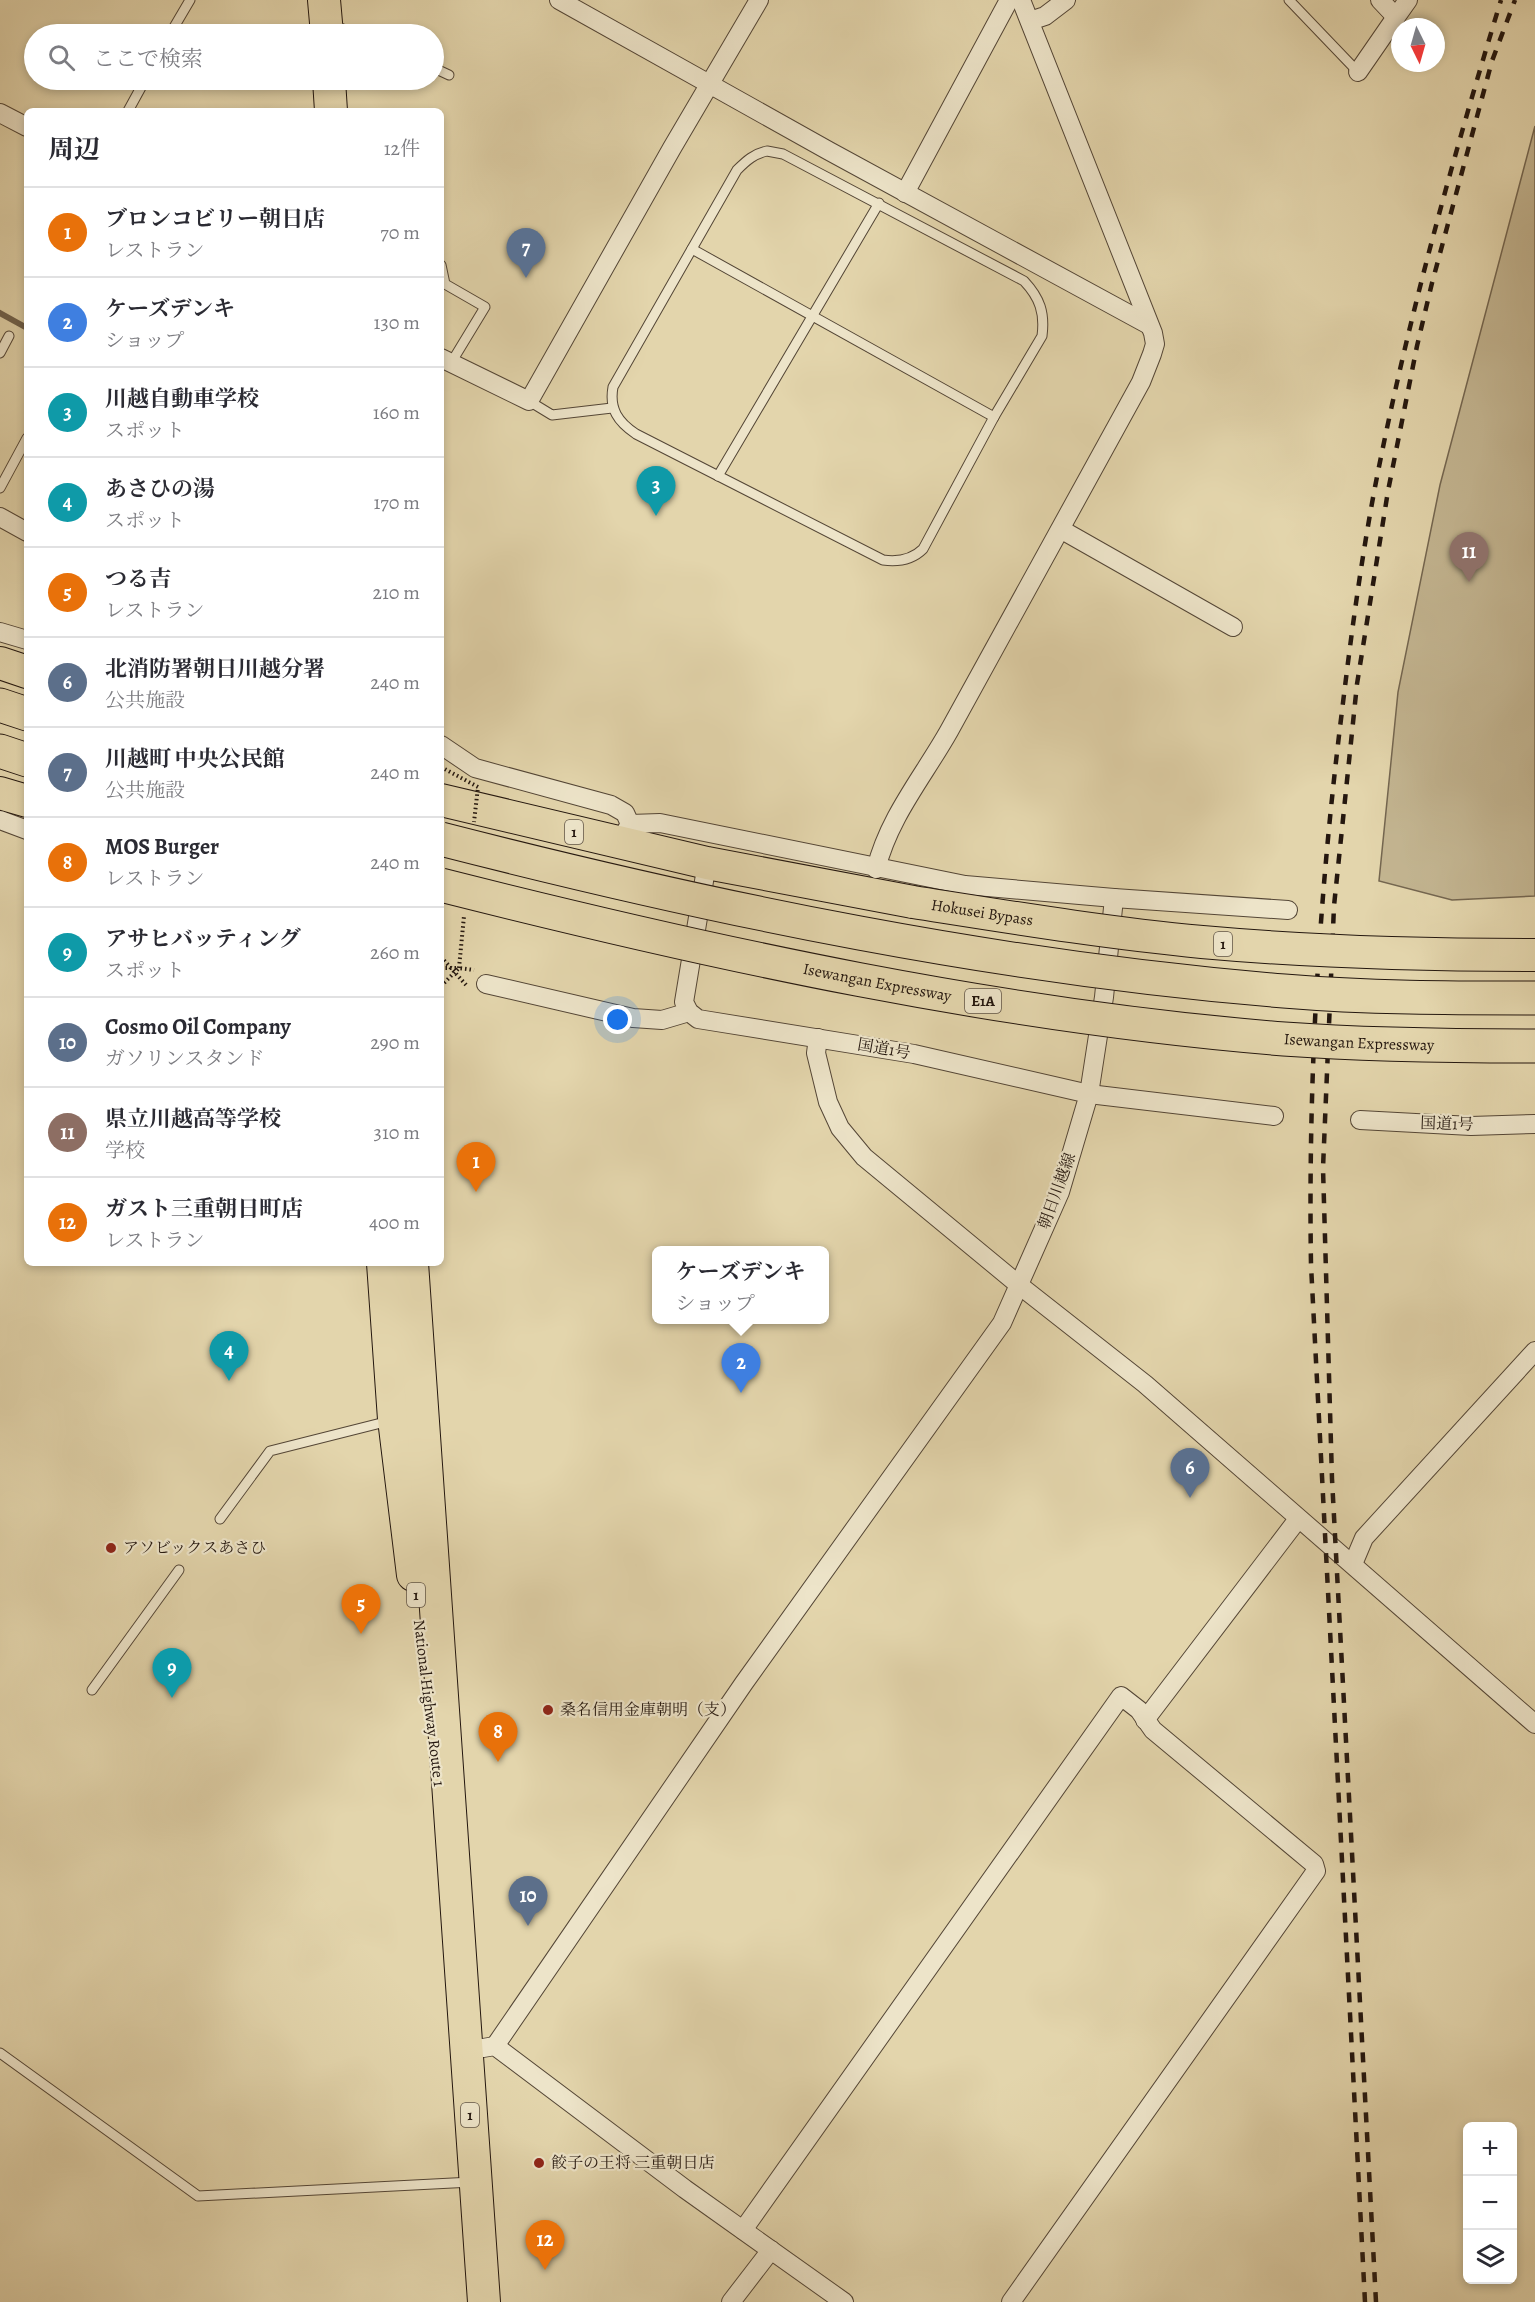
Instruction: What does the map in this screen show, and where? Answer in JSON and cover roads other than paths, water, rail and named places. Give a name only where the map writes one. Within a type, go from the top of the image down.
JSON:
[{"type":"highway","points":[[330,90],[331,108]]},
{"type":"highway","points":[[0,663],[24,671]]},
{"type":"highway","points":[[0,705],[24,713]]},
{"type":"highway","points":[[0,751],[24,759]]},
{"type":"highway","points":[[0,793],[24,800]]},
{"type":"highway","name":"Hokusei Bypass","points":[[444,801],[624,834],[707,863],[913,902],[1048,923],[1200,942],[1365,953],[1535,955]]},
{"type":"highway","points":[[444,840],[579,874],[735,909],[881,938],[1022,961],[1286,992],[1415,998],[1535,998]]},
{"type":"highway","name":"Isewangan Expressway","points":[[444,886],[738,955],[883,984],[1015,1006],[1154,1025],[1285,1039],[1417,1046],[1535,1046]]},
{"type":"highway","name":"National Highway Route 1","points":[[383,1266],[394,1419],[457,1927],[481,2048],[474,2182],[484,2302]]},
{"type":"highway","name":"National Highway Route 1","points":[[412,1266],[457,1927]]},
{"type":"street","points":[[559,0],[905,193],[1149,325]]},
{"type":"street","points":[[446,361],[529,401],[759,0]]},
{"type":"street","points":[[905,193],[1009,0]]},
{"type":"street","points":[[876,868],[886,838],[914,784],[934,757],[1062,530],[1141,382],[1155,344],[1153,333],[1021,0]]},
{"type":"street","points":[[1030,21],[1045,16],[1066,0]]},
{"type":"street","points":[[1380,0],[1396,17]]},
{"type":"street","points":[[1358,72],[1408,0]]},
{"type":"street","points":[[0,113],[24,125]]},
{"type":"street","points":[[0,517],[24,530]]},
{"type":"street","points":[[1062,530],[1233,627]]},
{"type":"street","points":[[0,632],[24,639]]},
{"type":"street","points":[[444,747],[475,768],[611,805],[625,813],[624,834]]},
{"type":"street","points":[[0,820],[24,829]]},
{"type":"street","name":"1","points":[[624,834],[660,823],[965,885],[1288,910]]},
{"type":"street","points":[[480,989],[633,1018],[662,1020],[689,1012],[684,1002],[684,990],[707,863]]},
{"type":"street","points":[[1089,1094],[1104,997],[1114,898]]},
{"type":"street","name":"国道1号","points":[[689,1012],[698,1019],[711,1022],[914,1054],[1089,1094],[1274,1116]]},
{"type":"street","points":[[818,1038],[816,1053],[828,1102],[840,1128],[864,1157],[1019,1285],[1145,1384],[1535,1724]]},
{"type":"street","name":"朝日川越線","points":[[481,2048],[1002,1323],[1060,1192],[1089,1094]]},
{"type":"street","name":"国道1号","points":[[1360,1120],[1471,1126],[1535,1124]]},
{"type":"street","points":[[1353,1564],[1364,1538],[1535,1351]]},
{"type":"street","points":[[1145,1720],[1298,1519]]},
{"type":"street","points":[[743,2230],[1121,1696],[1139,1710],[1153,1730],[1314,1864],[1316,1871],[1011,2302]]},
{"type":"street","points":[[481,2048],[844,2302]]},
{"type":"street","points":[[731,2302],[771,2250]]},
{"type":"lane","points":[[176,24],[190,0]]},
{"type":"lane","points":[[1288,0],[1358,72]]},
{"type":"lane","points":[[444,73],[449,75]]},
{"type":"lane","points":[[130,108],[140,90]]},
{"type":"lane","points":[[767,151],[783,154],[879,203],[1024,281],[1036,294],[1043,311],[1042,336],[994,417],[923,549],[918,554],[900,561],[884,560],[718,476],[624,426],[612,408],[613,387],[737,170],[757,153],[767,151]]},
{"type":"lane","points":[[718,476],[879,203]]},
{"type":"lane","points":[[692,249],[994,417]]},
{"type":"lane","points":[[444,279],[445,284],[485,307],[446,361]]},
{"type":"lane","points":[[0,353],[9,336]]},
{"type":"lane","points":[[529,401],[552,415],[612,408]]},
{"type":"lane","points":[[0,488],[24,444]]},
{"type":"lane","points":[[220,1519],[270,1451],[394,1419]]},
{"type":"lane","points":[[92,1690],[179,1570]]},
{"type":"lane","points":[[0,2053],[198,2196],[474,2182]]},
{"type":"waterway","points":[[0,313],[24,326]]},
{"type":"railway","points":[[1365,2302],[1311,1265],[1313,1056],[1321,918],[1345,683],[1375,487],[1416,303],[1465,121],[1501,0]]},
{"type":"railway","points":[[1376,2302],[1332,1479],[1323,1168],[1334,906],[1357,684],[1388,491],[1432,283],[1492,61],[1515,0]]},
{"type":"place","name":"川越町 中央公民館","points":[[526,278]]},
{"type":"place","name":"川越自動車学校","points":[[656,516]]},
{"type":"place","name":"県立川越高等学校","points":[[1469,582]]},
{"type":"place","name":"ブロンコビリー朝日店","points":[[476,1192]]},
{"type":"place","name":"あさひの湯","points":[[229,1381]]},
{"type":"place","name":"ケーズデンキ","points":[[741,1393]]},
{"type":"place","name":"北消防署朝日川越分署","points":[[1190,1498]]},
{"type":"place","name":"アソビックスあさひ","points":[[111,1548]]},
{"type":"place","name":"つる吉","points":[[361,1634]]},
{"type":"place","name":"アサヒバッティング","points":[[172,1698]]},
{"type":"place","name":"桑名信用金庫朝明（支）","points":[[548,1710]]},
{"type":"place","name":"MOS Burger","points":[[498,1762]]},
{"type":"place","name":"Cosmo Oil Company","points":[[528,1926]]},
{"type":"place","name":"餃子の王将 三重朝日店","points":[[539,2163]]},
{"type":"place","name":"ガスト三重朝日町店","points":[[545,2270]]}]
